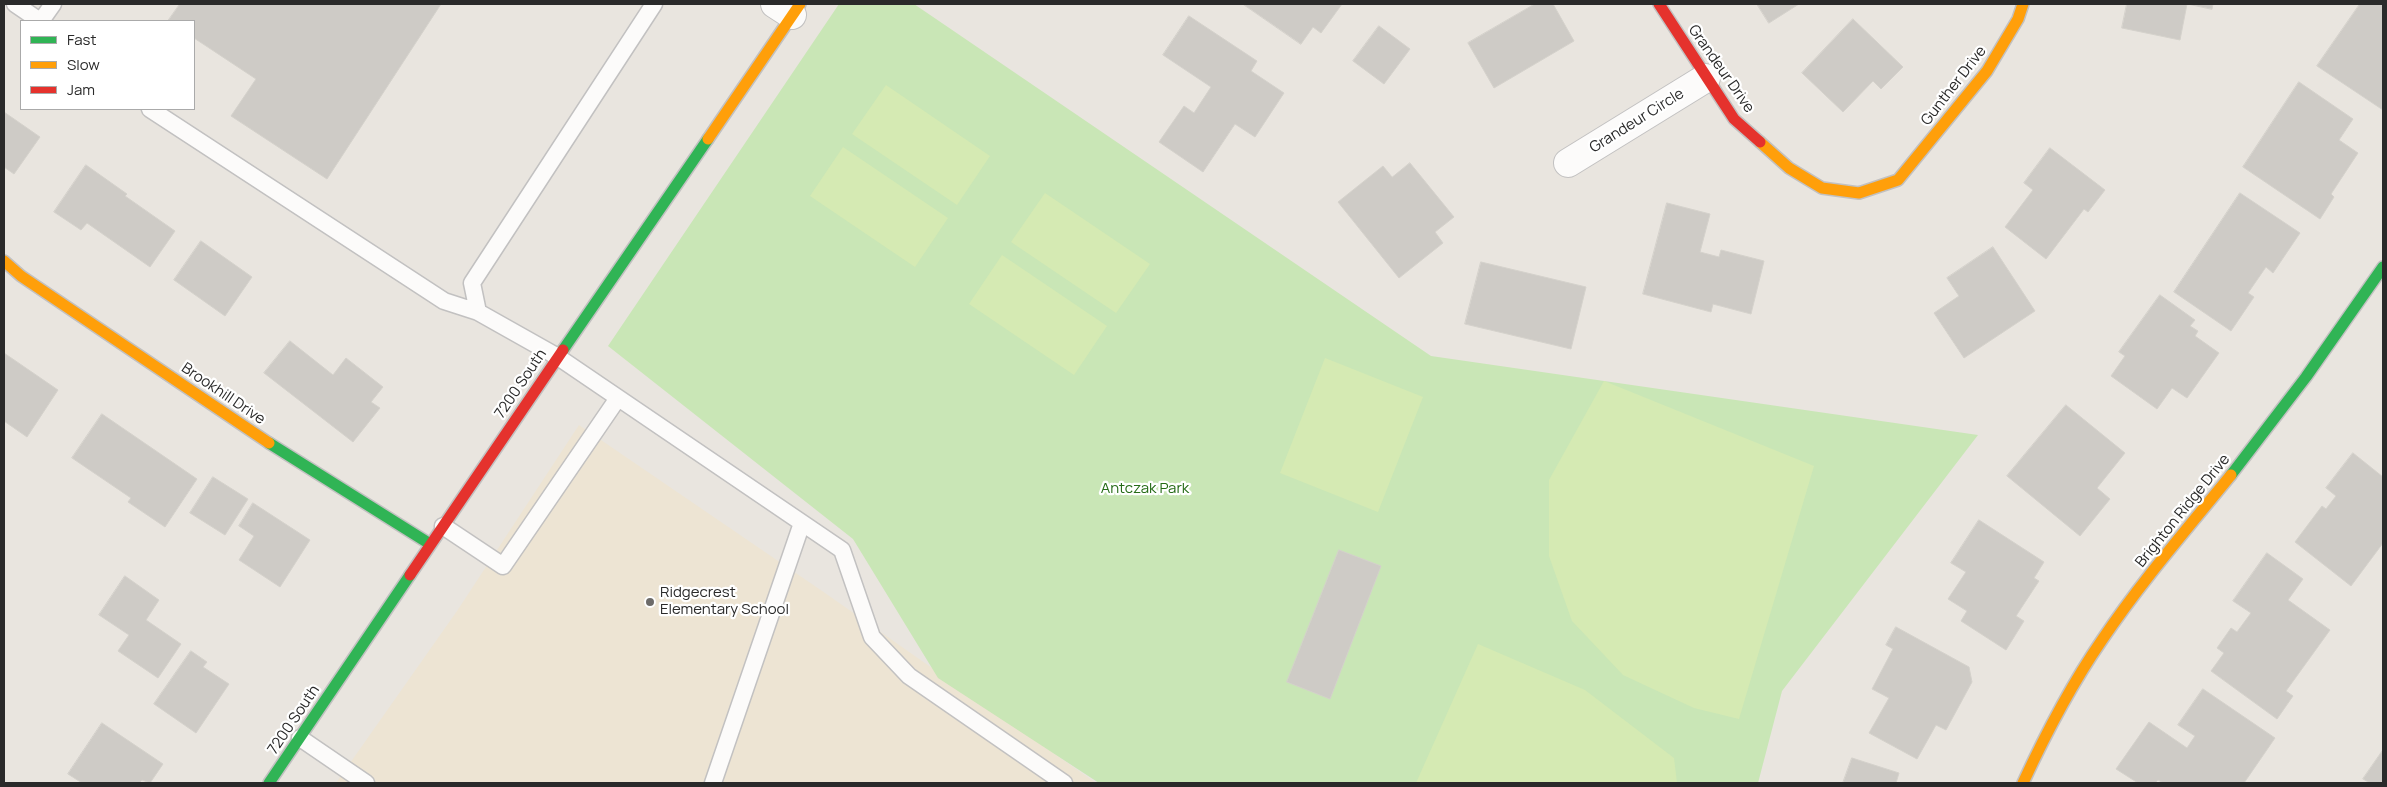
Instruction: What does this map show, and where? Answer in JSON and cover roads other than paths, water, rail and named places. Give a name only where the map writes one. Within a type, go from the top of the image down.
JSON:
[{"type":"street","name":"Grandeur Drive","points":[[1659,4],[1734,119],[1789,168],[1822,188],[1859,193],[1898,180]]},
{"type":"street","name":"Gunther Drive","points":[[1898,180],[1987,72],[2018,20],[2023,4]]},
{"type":"street","name":"7200 South","points":[[270,783],[558,357],[789,8]]},
{"type":"street","name":"Grandeur Circle","points":[[1568,163],[1706,78]]},
{"type":"street","name":"Brookhill Drive","points":[[4,261],[29,281],[262,439],[430,544]]},
{"type":"street","name":"Brighton Ridge Drive","points":[[2023,783],[2046,732],[2101,641],[2175,543],[2256,443],[2333,342],[2383,267]]},
{"type":"lane","points":[[15,4],[39,20]]},
{"type":"lane","points":[[41,20],[53,4]]},
{"type":"lane","points":[[478,312],[472,283],[654,4]]},
{"type":"lane","points":[[152,110],[444,301],[478,312],[558,357],[842,550],[872,637],[909,676],[1064,783]]},
{"type":"lane","points":[[442,526],[503,566],[618,398]]},
{"type":"lane","points":[[713,783],[802,523]]},
{"type":"lane","points":[[300,738],[366,783]]},
{"type":"place","name":"Ridgecrest Elementary School","points":[[650,602]]},
{"type":"park label","name":"Antczak Park","points":[[1145,489]]}]
